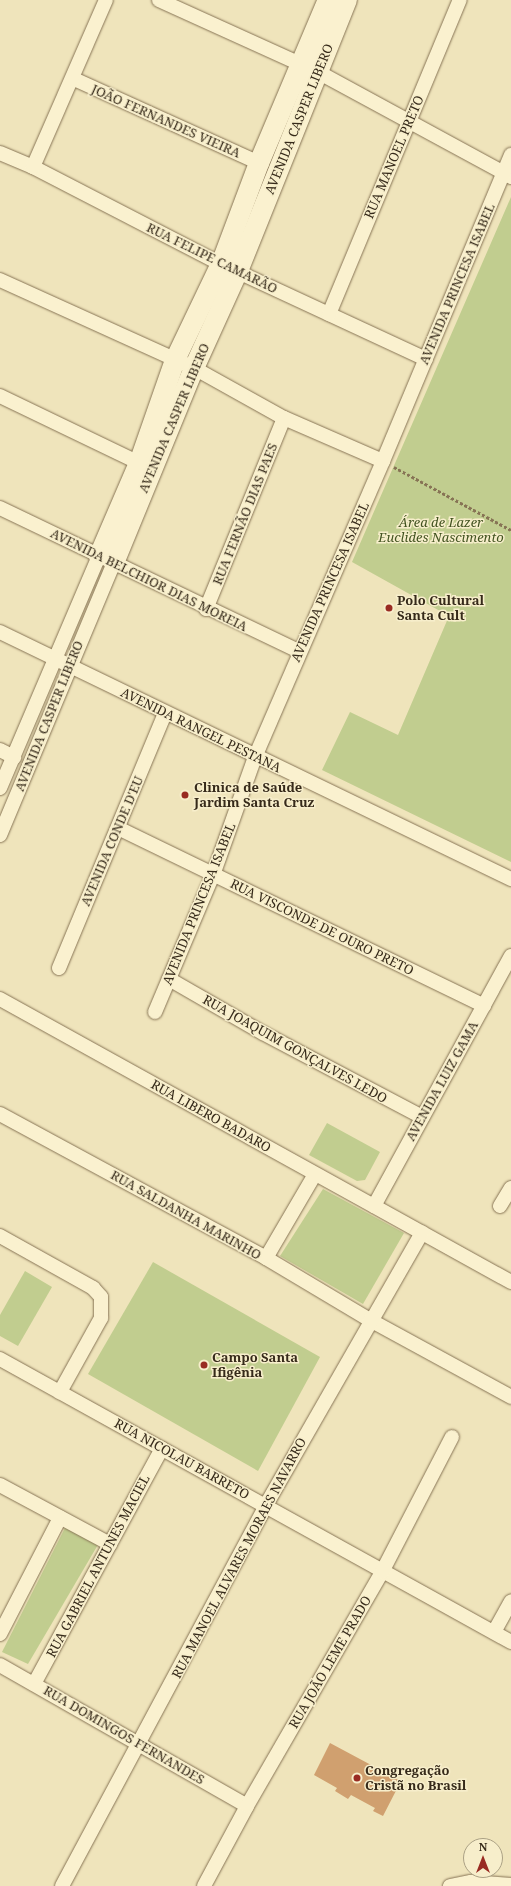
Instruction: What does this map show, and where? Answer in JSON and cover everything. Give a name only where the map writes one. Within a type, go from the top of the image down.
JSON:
[{"type":"street","points":[[33,167],[74,79],[106,0]]},
{"type":"street","points":[[159,0],[310,69],[507,175]]},
{"type":"street","name":"AVENIDA CASPER LIBERO","points":[[0,788],[56,658],[106,560],[194,368],[229,268],[310,69],[328,0]]},
{"type":"street","name":"AVENIDA CASPER LIBERO","points":[[0,834],[70,665],[175,360],[229,268],[259,163],[347,0]]},
{"type":"street","name":"RUA MANOEL PRETO","points":[[329,314],[460,0]]},
{"type":"street","name":"JOÃO FERNANDES VIEIRA","points":[[74,79],[259,163]]},
{"type":"street","name":"RUA FELIPE CAMARÃO","points":[[0,153],[33,167],[229,268],[426,359]]},
{"type":"street","name":"AVENIDA PRINCESA ISABEL","points":[[155,1012],[213,875],[255,757],[299,651],[507,175],[511,155]]},
{"type":"street","points":[[0,280],[194,368],[284,418],[383,461]]},
{"type":"street","points":[[0,396],[139,462]]},
{"type":"street","name":"RUA FERNÃO DIAS PAES","points":[[206,609],[284,418]]},
{"type":"street","name":"AVENIDA BELCHIOR DIAS MOREIA","points":[[0,508],[206,609],[299,651]]},
{"type":"street","name":"AVENIDA RANGEL PESTANA","points":[[0,632],[56,658],[255,757],[511,879]]},
{"type":"street","name":"AVENIDA CONDE D'EU","points":[[59,968],[165,713]]},
{"type":"street","points":[[0,750],[14,757]]},
{"type":"street","name":"RUA VISCONDE DE OURO PRETO","points":[[118,828],[484,1006]]},
{"type":"street","name":"AVENIDA LUIZ GAMA","points":[[374,1206],[511,956]]},
{"type":"street","name":"RUA JOAQUIM GONÇALVES LEDO","points":[[169,979],[263,1033],[422,1117]]},
{"type":"street","name":"RUA LIBERO BADARO","points":[[0,999],[511,1282]]},
{"type":"street","name":"RUA SALDANHA MARINHO","points":[[0,1114],[266,1258],[370,1320],[511,1398]]},
{"type":"street","points":[[266,1258],[314,1174]]},
{"type":"street","points":[[500,1206],[511,1188]]},
{"type":"street","name":"RUA MANOEL ALVARES MORAES NAVARRO","points":[[62,1886],[266,1505],[370,1320],[422,1233]]},
{"type":"street","points":[[0,1236],[92,1288],[101,1297],[101,1318],[60,1392]]},
{"type":"street","name":"RUA NICOLAU BARRETO","points":[[0,1359],[266,1505],[382,1572],[511,1642]]},
{"type":"street","name":"RUA JOÃO LEME PRADO","points":[[204,1886],[247,1806],[382,1572],[452,1437]]},
{"type":"street","name":"RUA GABRIEL ANTUNES MACIEL","points":[[34,1684],[162,1448]]},
{"type":"street","points":[[0,1485],[110,1544]]},
{"type":"street","points":[[0,1634],[60,1518]]},
{"type":"street","points":[[494,1632],[511,1601]]},
{"type":"street","name":"RUA DOMINGOS FERNANDES","points":[[0,1665],[247,1806]]},
{"type":"street","points":[[450,1886],[471,1882],[511,1885]]},
{"type":"path","points":[[383,461],[511,530]]},
{"type":"green space","name":"Área de Lazer Euclides Nascimento","points":[[511,197],[511,862],[322,770],[350,712],[398,735],[449,616],[352,562]]},
{"type":"green space","points":[[327,1123],[380,1152],[365,1180],[357,1181],[309,1155]]},
{"type":"green space","points":[[323,1189],[404,1233],[363,1304],[280,1256]]},
{"type":"green space","name":"Campo Santa Ifigênia","points":[[153,1262],[320,1357],[258,1471],[88,1374]]},
{"type":"green space","points":[[25,1271],[52,1287],[18,1346],[0,1336],[0,1315]]},
{"type":"green space","points":[[66,1526],[99,1543],[28,1664],[2,1652]]},
{"type":"building","name":"Congregação Cristã no Brasil","points":[[330,1743],[401,1781],[383,1816],[373,1811],[375,1808],[351,1795],[348,1799],[335,1791],[337,1788],[314,1775]]},
{"type":"place","name":"Polo Cultural Santa Cult","points":[[389,608]]},
{"type":"place","name":"Clinica de Saúde Jardim Santa Cruz","points":[[185,795]]},
{"type":"place","name":"Campo Santa Ifigênia","points":[[204,1365]]},
{"type":"place","name":"Congregação Cristã no Brasil","points":[[357,1778]]}]
